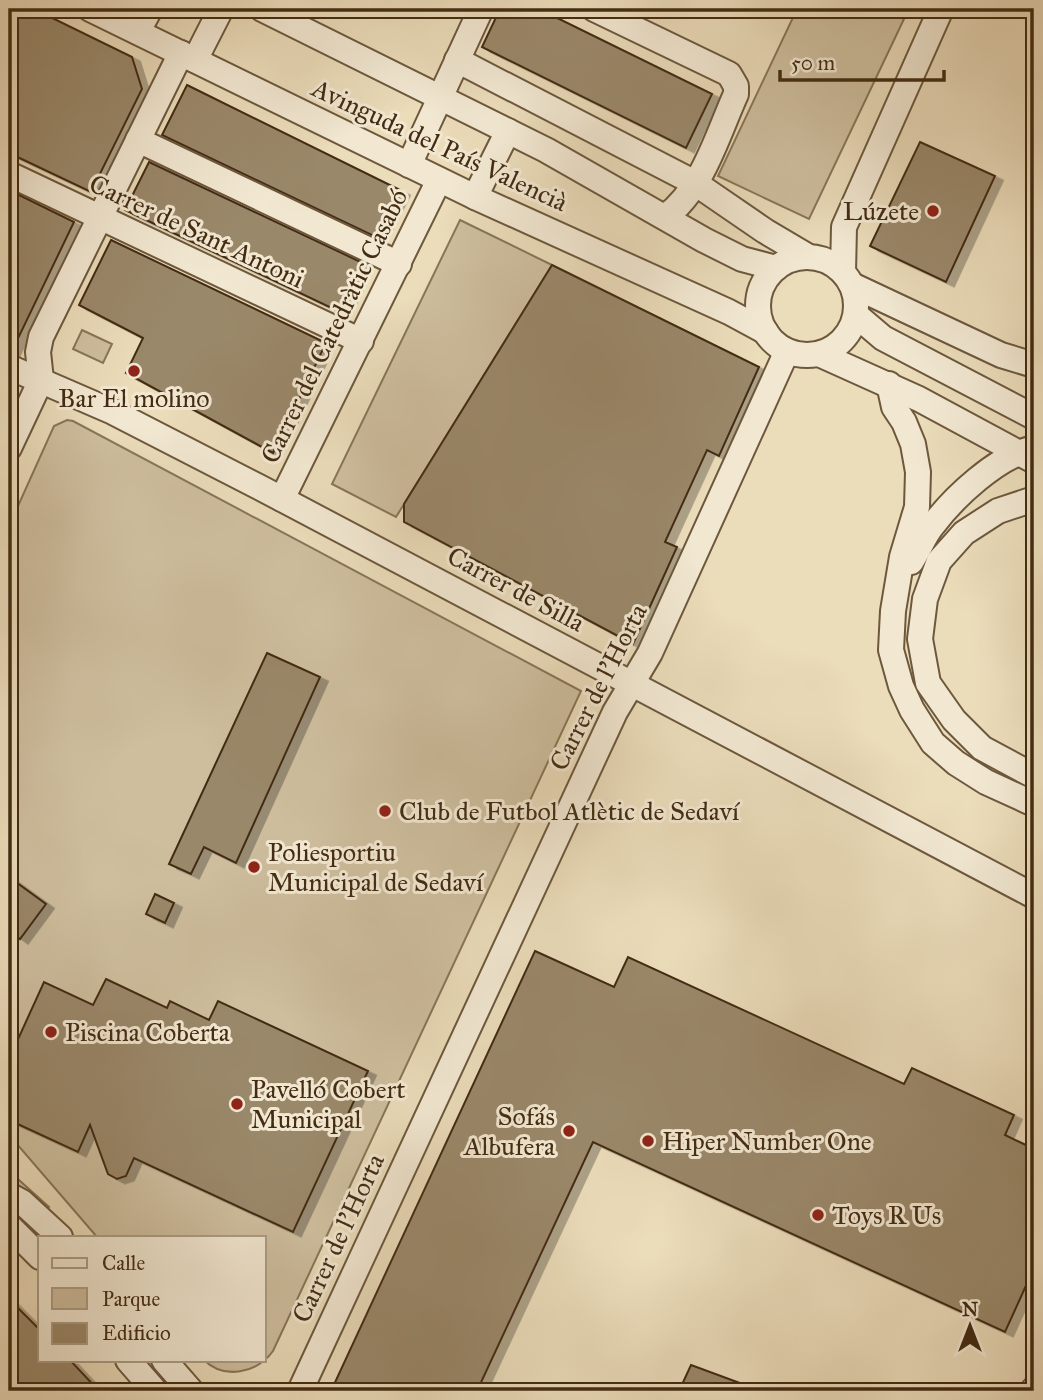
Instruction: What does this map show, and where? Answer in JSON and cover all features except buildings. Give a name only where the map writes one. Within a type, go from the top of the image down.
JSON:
[{"type":"street","name":"Avinguda del País Valencià","points":[[90,9],[409,166],[729,312],[765,332]]},
{"type":"street","points":[[138,31],[150,9]]},
{"type":"street","points":[[9,448],[41,380],[38,352],[41,337],[138,140],[188,56],[221,9]]},
{"type":"street","name":"Avinguda del País Valencià","points":[[262,9],[508,131],[742,259],[776,268]]},
{"type":"street","name":"Avinguda del País Valencià","points":[[439,97],[481,9]]},
{"type":"street","points":[[594,9],[729,74],[733,79],[736,94],[695,183],[686,198],[665,217]]},
{"type":"street","points":[[844,227],[847,279],[856,300],[856,315],[851,328],[843,340],[819,354],[803,355],[787,351],[765,332],[759,316],[758,298],[765,281],[776,268],[792,260],[812,257],[844,227],[941,9]]},
{"type":"street","points":[[457,60],[695,183],[765,232],[812,257],[830,263],[847,279],[1001,355],[1034,365]]},
{"type":"street","points":[[409,166],[439,97]]},
{"type":"street","points":[[475,197],[508,131]]},
{"type":"street","points":[[138,140],[399,264]]},
{"type":"street","name":"Carrer de Sant Antoni","points":[[9,174],[361,341]]},
{"type":"street","name":"Carrer del Catedràtic Casabó","points":[[282,499],[439,180]]},
{"type":"street","points":[[856,315],[883,338],[1034,417]]},
{"type":"street","name":"Carrer de l'Horta","points":[[300,1391],[609,724],[650,653],[787,351]]},
{"type":"street","points":[[819,354],[889,384],[1029,454]]},
{"type":"street","name":"Carrer de Silla","points":[[9,367],[113,412],[282,499],[1034,896]]},
{"type":"street","points":[[889,384],[894,407],[913,444],[918,471],[917,507],[902,556],[892,611],[891,650],[901,685],[933,743],[956,763],[986,782],[1034,804]]},
{"type":"street","points":[[900,577],[932,526],[963,490],[1029,454]]},
{"type":"street","points":[[1034,499],[998,511],[964,533],[939,561],[925,599],[920,639],[928,683],[954,720],[982,748],[1034,776]]},
{"type":"street","points":[[9,1195],[22,1202],[59,1236]]},
{"type":"street","points":[[9,1226],[38,1255]]},
{"type":"street","points":[[130,1362],[155,1391]]},
{"type":"street","points":[[166,1362],[191,1391]]},
{"type":"green space","points":[[797,9],[882,9],[904,19],[809,219],[718,176]]},
{"type":"green space","points":[[460,220],[552,265],[396,517],[332,484]]},
{"type":"green space","points":[[82,330],[112,344],[103,363],[73,349]]},
{"type":"green space","name":"Poliesportiu Municipal de Sedaví","points":[[67,420],[73,421],[581,691],[273,1351],[266,1359],[266,1236],[96,1236],[9,1135],[9,526],[54,426]]},
{"type":"green space","points":[[9,1171],[49,1207],[45,1211],[9,1182]]},
{"type":"green space","name":"Poliesportiu Municipal de Sedaví","points":[[207,1362],[261,1362],[249,1369],[230,1372]]},
{"type":"place","name":"Lúzete","points":[[933,211]]},
{"type":"place","name":"Bar El molino","points":[[134,371]]},
{"type":"place","name":"Club de Futbol Atlètic de Sedaví","points":[[385,811]]},
{"type":"place","name":"Poliesportiu Municipal de Sedaví","points":[[254,867]]},
{"type":"place","name":"Piscina Coberta","points":[[51,1032]]},
{"type":"place","name":"Pavelló Cobert Municipal","points":[[237,1104]]},
{"type":"place","name":"Sofás Albufera","points":[[569,1131]]},
{"type":"place","name":"Hiper Number One","points":[[648,1141]]},
{"type":"place","name":"Toys R Us","points":[[818,1215]]}]
